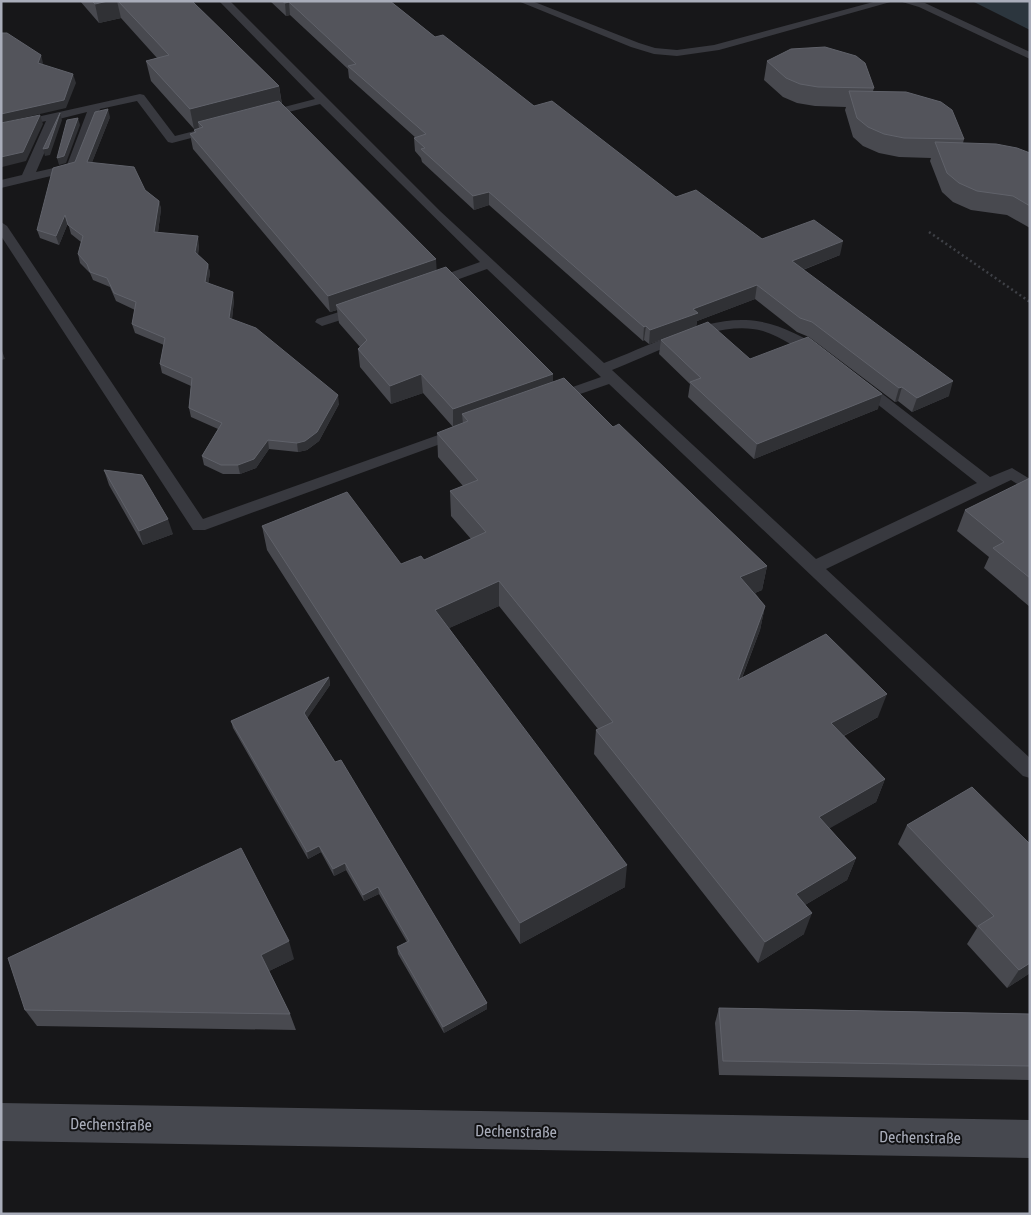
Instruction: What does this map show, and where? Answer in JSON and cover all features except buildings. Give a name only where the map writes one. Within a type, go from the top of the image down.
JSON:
[{"type":"street","name":"Dechenstraße","points":[[1,1122],[1030,1139]]},
{"type":"lane","points":[[224,1],[436,214],[491,263],[606,374],[1030,770]]},
{"type":"lane","points":[[523,1],[635,45],[654,51],[677,53],[715,48],[889,1]]},
{"type":"lane","points":[[904,1],[922,5],[1030,56]]},
{"type":"lane","points":[[1,140],[4,127],[140,97],[172,140],[229,125]]},
{"type":"lane","points":[[257,118],[323,100]]},
{"type":"lane","points":[[1,184],[72,167],[95,107]]},
{"type":"lane","points":[[27,178],[54,116]]},
{"type":"lane","points":[[1,226],[199,526],[471,429]]},
{"type":"lane","points":[[416,290],[491,263]]},
{"type":"lane","points":[[322,322],[378,303]]},
{"type":"lane","points":[[546,402],[710,328],[739,324],[761,326],[802,342],[834,363]]},
{"type":"lane","points":[[849,375],[989,484]]},
{"type":"lane","points":[[814,567],[1012,473],[1030,486]]},
{"type":"path","points":[[929,232],[1030,302]]},
{"type":"shaded area","points":[[972,1],[1030,1],[1030,30]]}]
